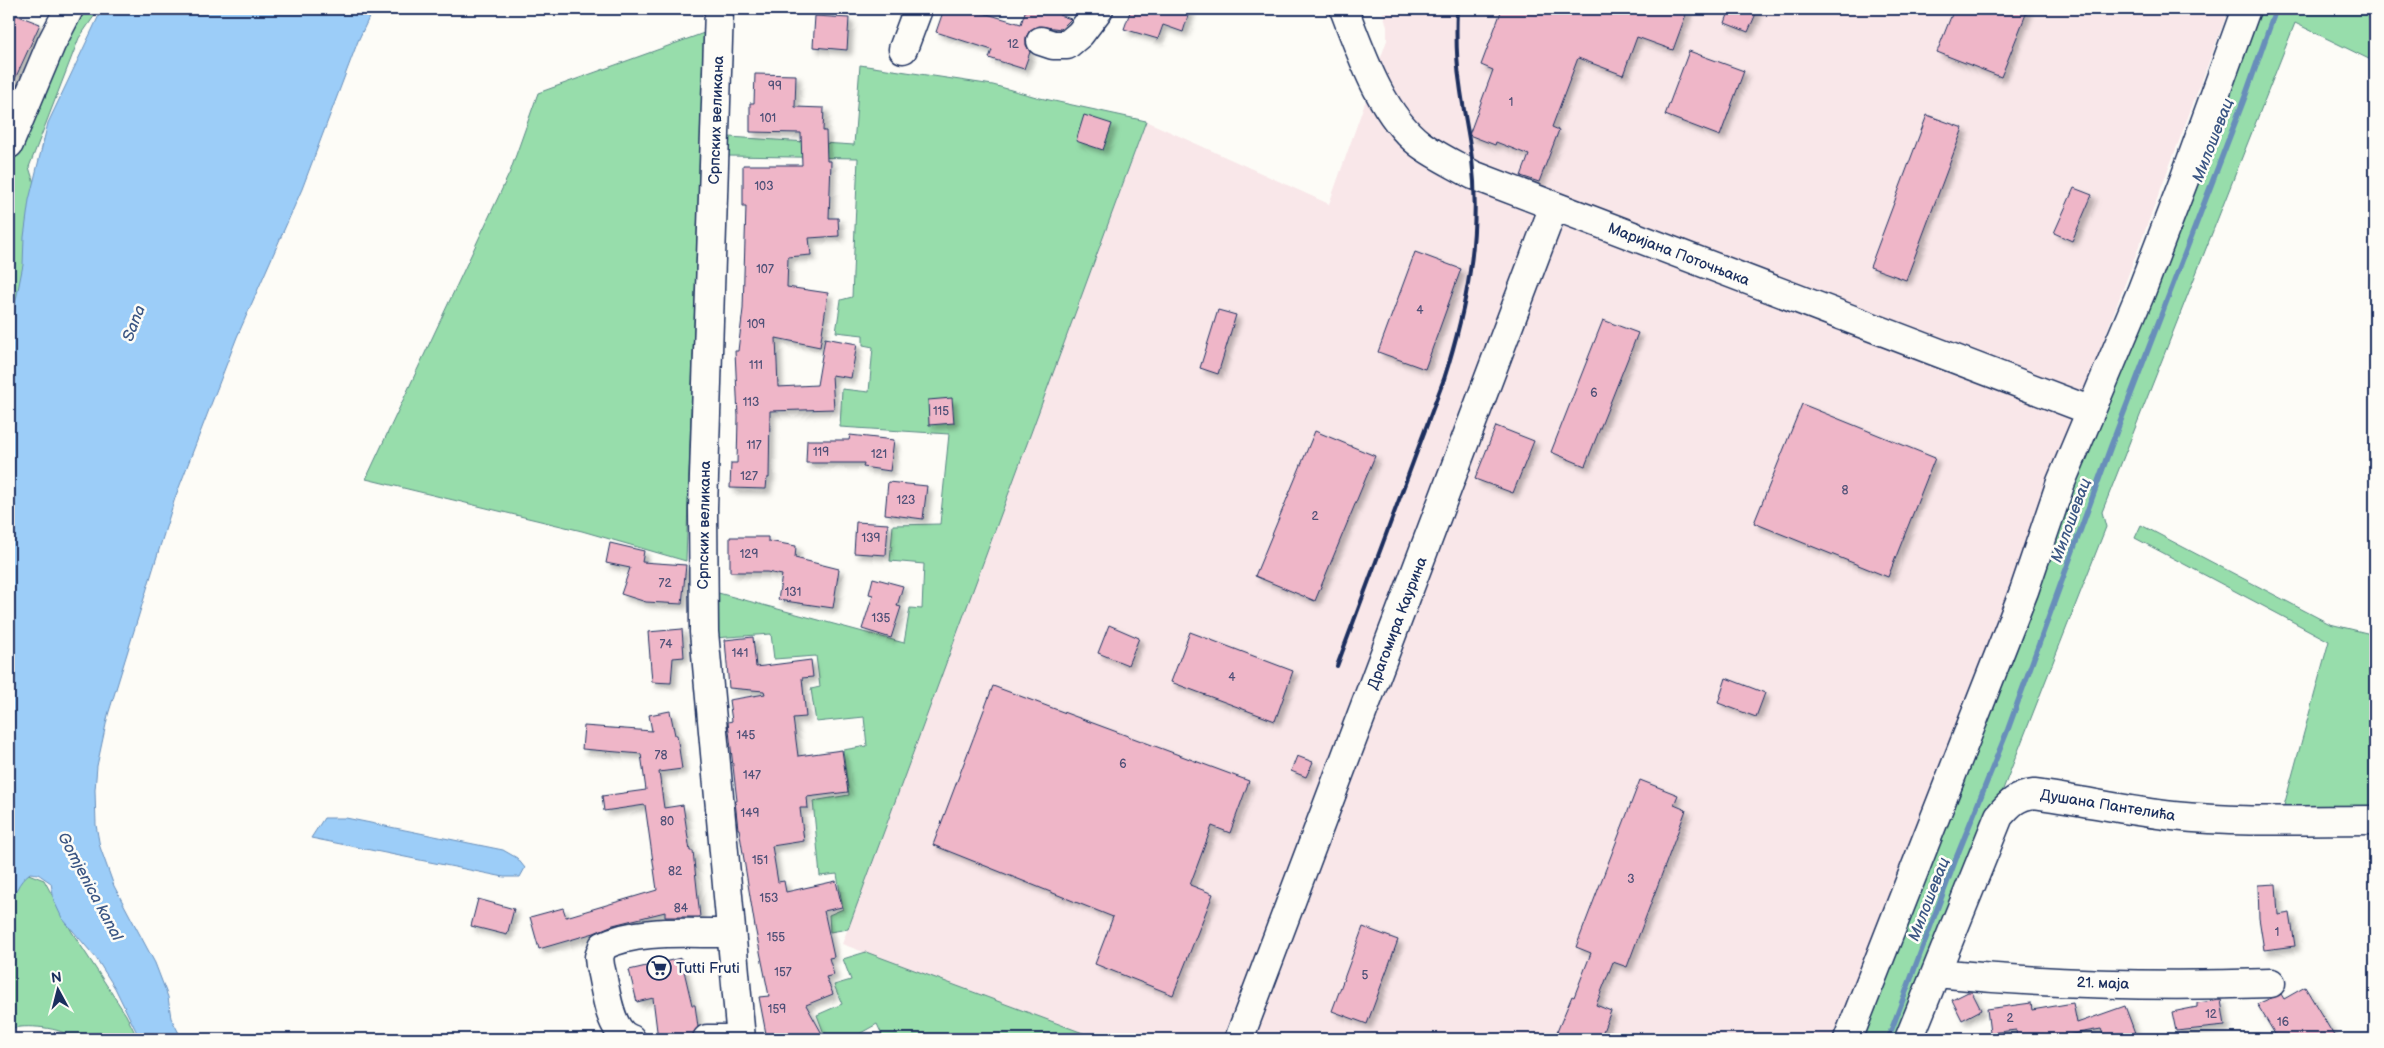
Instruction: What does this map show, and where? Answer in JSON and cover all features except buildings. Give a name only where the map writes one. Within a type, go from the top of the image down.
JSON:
[{"type":"street","points":[[9,144],[51,44],[69,9]]},
{"type":"street","name":"Српских великана","points":[[719,9],[703,566],[707,687],[740,1039]]},
{"type":"street","points":[[903,49],[918,9]]},
{"type":"street","points":[[1041,41],[1053,45],[1067,45],[1080,34],[1098,9]]},
{"type":"street","name":"Маријана Поточњака","points":[[1344,9],[1369,75],[1396,117],[1420,144],[1473,175],[2089,410]]},
{"type":"street","points":[[1848,1039],[2024,592],[2061,482],[2089,410],[2144,282],[2246,9]]},
{"type":"street","name":"Драгомира Каурина","points":[[1239,1039],[1554,206]]},
{"type":"street","name":"Душана Пантелића","points":[[1909,1039],[1999,816],[2011,802],[2023,795],[2034,794],[2112,808],[2175,816],[2246,820],[2375,820]]},
{"type":"street","points":[[631,1039],[624,1037],[614,1024],[600,966],[599,957],[603,946],[615,940],[659,934],[730,933]]},
{"type":"street","name":"21. маја","points":[[1936,973],[1980,978],[2178,986],[2271,983]]},
{"type":"street","points":[[708,1039],[740,1039]]},
{"type":"shaded area","points":[[1382,9],[2229,9],[1839,1039],[1099,1039],[842,944],[1146,121],[1329,204],[1387,40],[1387,27]]},
{"type":"green space","points":[[74,9],[99,9],[79,38],[29,167],[41,205],[9,345],[9,167]]},
{"type":"green space","points":[[2251,9],[2375,9],[2375,62],[2295,23],[2102,512],[2106,527],[1905,1039],[1854,1039]]},
{"type":"green space","points":[[704,33],[686,561],[582,531],[366,479],[510,172],[538,93]]},
{"type":"green space","points":[[860,65],[993,85],[1040,98],[1146,121],[848,929],[830,932],[829,915],[843,909],[837,874],[820,876],[813,801],[849,795],[843,750],[867,746],[864,717],[816,722],[811,689],[820,687],[816,656],[774,659],[771,634],[714,638],[711,591],[904,643],[910,608],[922,609],[924,564],[890,561],[893,525],[940,524],[949,434],[840,427],[842,389],[869,392],[873,347],[863,345],[863,335],[836,332],[841,300],[852,297],[858,158],[728,156],[729,137],[854,145]]},
{"type":"green space","points":[[2141,525],[2330,624],[2375,635],[2375,815],[2282,813],[2329,641],[2135,538]]},
{"type":"green space","points":[[26,873],[44,880],[72,932],[126,1015],[138,1039],[74,1039],[52,1029],[24,1027],[9,1029],[9,894]]},
{"type":"green space","points":[[866,952],[1099,1039],[884,1039],[877,1024],[850,1039],[826,1039],[817,1015],[842,1004],[834,985],[851,980],[843,959]]},
{"type":"water","points":[[102,9],[373,9],[358,41],[302,189],[237,337],[175,498],[108,715],[97,766],[95,790],[96,825],[100,847],[114,886],[155,963],[168,997],[171,1018],[182,1039],[140,1039],[115,988],[96,958],[62,918],[54,901],[51,883],[38,874],[30,873],[19,885],[9,908],[9,335],[23,265],[24,237],[29,200],[48,123]]},
{"type":"water","points":[[324,818],[346,818],[503,850],[517,858],[525,868],[520,877],[504,877],[311,838]]},
{"type":"waterway","name":"Милошевац","points":[[1888,1039],[1957,856],[2008,729],[2111,446],[2246,94],[2276,9]]},
{"type":"railway","points":[[1337,666],[1444,379],[1465,298],[1470,270],[1475,215],[1471,150],[1458,65],[1457,9]]},
{"type":"place","name":"Tutti Fruti","points":[[659,968]]},
{"type":"water label","name":"Sana","points":[[133,323]]},
{"type":"water label","name":"Gomjenica kanal","points":[[91,886]]}]
